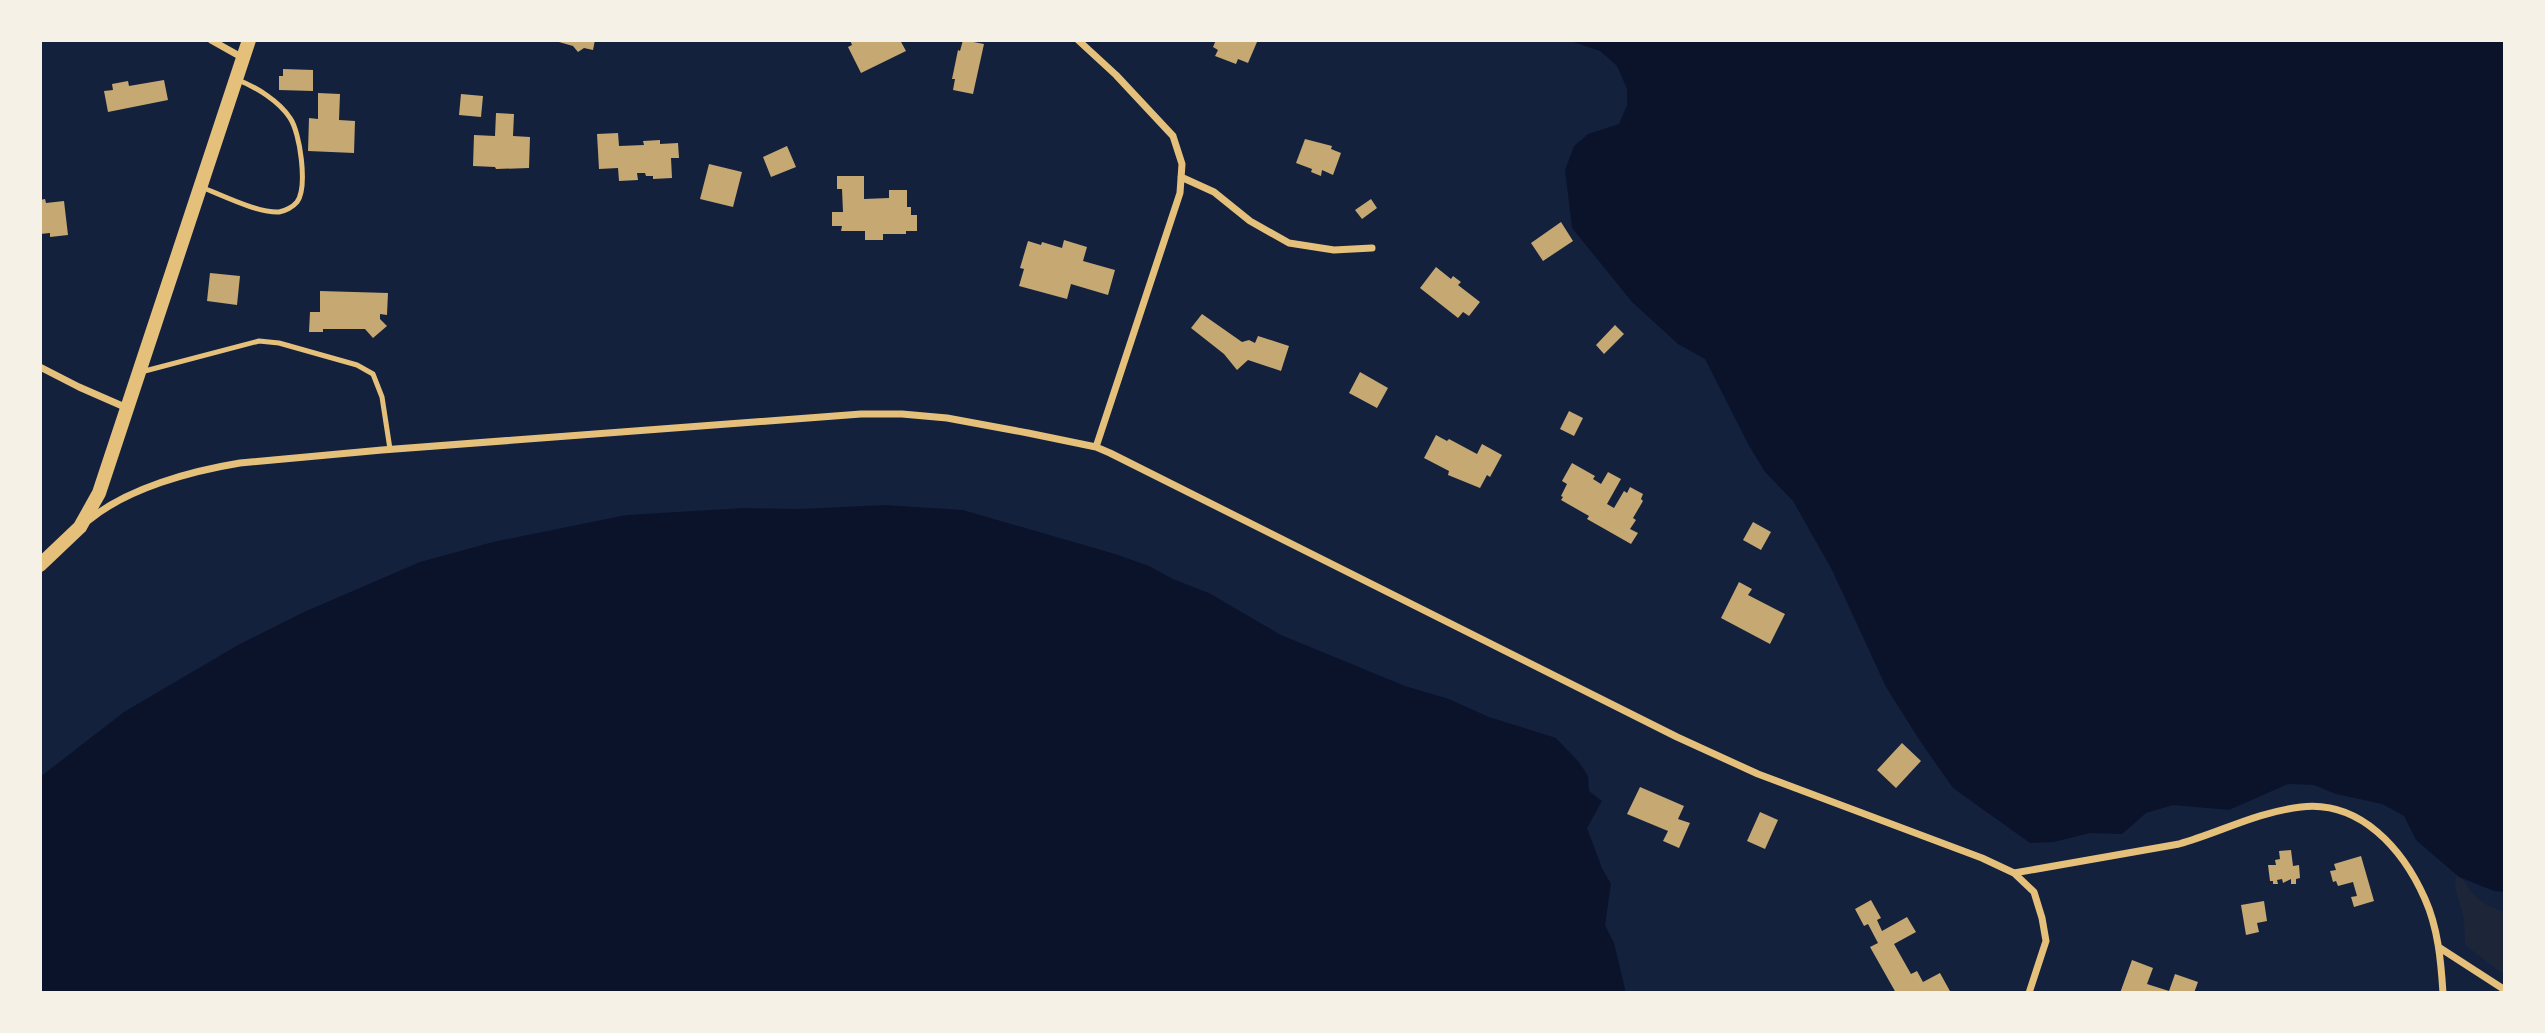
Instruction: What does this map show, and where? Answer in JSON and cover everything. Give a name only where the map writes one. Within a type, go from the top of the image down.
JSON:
[{"type":"main road","points":[[40,565],[80,527],[99,493],[249,40]]},
{"type":"street","points":[[211,40],[243,59]]},
{"type":"street","points":[[1078,40],[1116,75],[1173,136],[1182,164],[1181,193],[1096,447]]},
{"type":"street","points":[[1181,177],[1214,192],[1250,221],[1289,243],[1334,250],[1373,248]]},
{"type":"street","points":[[40,367],[127,408]]},
{"type":"street","points":[[80,527],[100,511],[138,492],[215,467],[270,459],[861,414],[947,418],[1096,447],[1735,764],[1878,821],[1982,858],[2014,873],[2034,892],[2046,941],[2029,993]]},
{"type":"street","points":[[2014,873],[2179,844],[2204,837],[2239,821],[2278,810],[2330,806],[2353,815],[2375,830],[2390,844],[2412,873],[2426,899],[2440,948],[2443,993]]},
{"type":"street","points":[[2440,948],[2505,990]]},
{"type":"lane","points":[[201,187],[258,208],[278,212],[290,208],[298,201],[301,192],[297,130],[289,116],[254,87],[236,80]]},
{"type":"lane","points":[[141,372],[259,341],[279,343],[357,365],[373,374],[382,397],[390,450]]},
{"type":"shaded area","points":[[1567,40],[2505,40],[2505,892],[2494,891],[2459,877],[2416,840],[2404,816],[2382,804],[2336,794],[2314,785],[2288,784],[2229,810],[2173,805],[2146,813],[2122,834],[2090,833],[2054,842],[2030,843],[1953,788],[1886,687],[1832,570],[1793,501],[1765,472],[1748,444],[1705,359],[1678,344],[1632,302],[1572,228],[1565,170],[1574,146],[1588,134],[1619,124],[1627,105],[1627,89],[1617,66],[1600,51]]},
{"type":"shaded area","points":[[886,505],[963,510],[1115,554],[1209,593],[1281,635],[1405,686],[1556,738],[1579,762],[1588,776],[1589,791],[1602,801],[1587,828],[1611,884],[1605,925],[1614,943],[1626,993],[40,993],[40,777],[124,712],[238,645],[304,612],[420,562],[493,542],[626,515],[744,508],[797,509]]},
{"type":"shaded area","points":[[2457,869],[2476,897],[2505,912],[2505,975],[2465,945],[2464,918],[2455,887]]},
{"type":"building","points":[[552,40],[595,40],[593,50],[584,48],[578,52],[573,46]]},
{"type":"building","points":[[850,40],[900,40],[906,51],[861,73],[848,47],[852,45]]},
{"type":"building","points":[[963,40],[984,44],[973,94],[953,90],[955,79],[952,79]]},
{"type":"building","points":[[1216,40],[1257,42],[1248,63],[1238,59],[1236,64],[1215,56],[1218,50],[1213,47]]},
{"type":"building","points":[[283,69],[313,70],[313,91],[279,90],[279,76],[283,76]]},
{"type":"building","points":[[164,80],[168,100],[108,112],[104,91],[113,90],[112,84],[128,81],[129,86]]},
{"type":"building","points":[[318,93],[340,94],[339,120],[355,121],[354,153],[308,151],[309,118],[318,119]]},
{"type":"building","points":[[461,94],[483,96],[481,117],[459,115]]},
{"type":"building","points":[[496,113],[514,114],[513,136],[530,137],[529,168],[496,169],[473,166],[474,135],[495,136]]},
{"type":"building","points":[[618,133],[619,146],[644,145],[643,141],[660,140],[660,144],[678,143],[679,158],[671,158],[672,178],[653,179],[653,176],[646,176],[645,173],[637,173],[638,180],[619,181],[618,168],[599,169],[597,134]]},
{"type":"building","points":[[1305,139],[1332,146],[1331,149],[1341,153],[1333,175],[1322,170],[1321,176],[1296,163]]},
{"type":"building","points":[[787,146],[796,167],[771,177],[763,157]]},
{"type":"building","points":[[709,164],[742,172],[733,207],[700,199]]},
{"type":"building","points":[[837,176],[864,176],[864,199],[889,198],[889,190],[907,190],[907,207],[911,207],[911,215],[917,215],[917,231],[883,234],[883,240],[865,240],[865,231],[841,231],[842,226],[832,226],[832,212],[843,212],[842,189],[837,189]]},
{"type":"building","points":[[45,199],[46,203],[64,201],[68,235],[50,237],[50,233],[40,234],[40,200]]},
{"type":"building","points":[[1371,199],[1377,208],[1362,219],[1355,210]]},
{"type":"building","points":[[1561,222],[1573,241],[1543,261],[1531,243]]},
{"type":"building","points":[[1064,240],[1087,247],[1083,261],[1115,270],[1108,295],[1071,284],[1067,299],[1019,286],[1024,269],[1020,268],[1028,241],[1062,248]]},
{"type":"building","points":[[1436,267],[1451,279],[1453,276],[1461,282],[1458,285],[1480,302],[1469,316],[1463,312],[1458,318],[1420,288]]},
{"type":"building","points":[[210,273],[240,276],[237,305],[207,301]]},
{"type":"building","points":[[320,291],[388,293],[387,315],[380,314],[380,319],[387,326],[373,338],[365,329],[323,329],[323,332],[309,332],[310,312],[320,312]]},
{"type":"building","points":[[1202,314],[1242,342],[1249,340],[1255,343],[1258,336],[1289,346],[1281,371],[1248,360],[1237,370],[1224,354],[1191,328]]},
{"type":"building","points":[[1615,325],[1624,334],[1604,354],[1596,345]]},
{"type":"building","points":[[1360,372],[1388,388],[1377,408],[1349,393]]},
{"type":"building","points":[[1569,411],[1583,418],[1574,436],[1560,429]]},
{"type":"building","points":[[1436,435],[1477,454],[1482,444],[1502,455],[1490,477],[1487,475],[1480,488],[1448,475],[1449,471],[1424,458]]},
{"type":"building","points":[[1572,463],[1595,476],[1593,479],[1601,484],[1608,472],[1621,479],[1607,504],[1614,508],[1624,491],[1627,493],[1630,487],[1643,494],[1643,501],[1633,518],[1636,520],[1630,529],[1638,533],[1631,544],[1587,519],[1589,516],[1561,500],[1567,484],[1562,481]]},
{"type":"building","points":[[1753,522],[1771,532],[1761,550],[1743,540]]},
{"type":"building","points":[[1739,582],[1752,589],[1748,595],[1785,614],[1770,644],[1721,618]]},
{"type":"building","points":[[1902,743],[1921,761],[1896,788],[1877,770]]},
{"type":"building","points":[[1640,787],[1684,806],[1678,819],[1690,823],[1679,848],[1663,841],[1668,831],[1627,814]]},
{"type":"building","points":[[1760,812],[1778,820],[1765,849],[1747,841]]},
{"type":"building","points":[[2291,850],[2293,866],[2299,865],[2300,878],[2296,879],[2296,884],[2291,884],[2291,879],[2283,883],[2282,879],[2277,880],[2278,884],[2273,884],[2273,881],[2270,881],[2268,865],[2276,865],[2275,860],[2280,859],[2279,851]]},
{"type":"building","points":[[2361,856],[2374,901],[2354,907],[2351,897],[2357,896],[2353,882],[2338,886],[2336,881],[2333,882],[2330,871],[2336,870],[2334,864]]},
{"type":"building","points":[[1871,900],[1881,918],[1877,920],[1882,931],[1907,917],[1916,932],[1894,944],[1911,974],[1917,971],[1923,982],[1940,973],[1951,993],[1896,993],[1870,947],[1878,943],[1868,924],[1864,926],[1855,909]]},
{"type":"building","points":[[2264,901],[2267,921],[2257,923],[2259,932],[2246,935],[2241,905]]},
{"type":"building","points":[[2132,960],[2153,968],[2147,984],[2169,991],[2175,974],[2198,982],[2194,993],[2120,993]]}]
